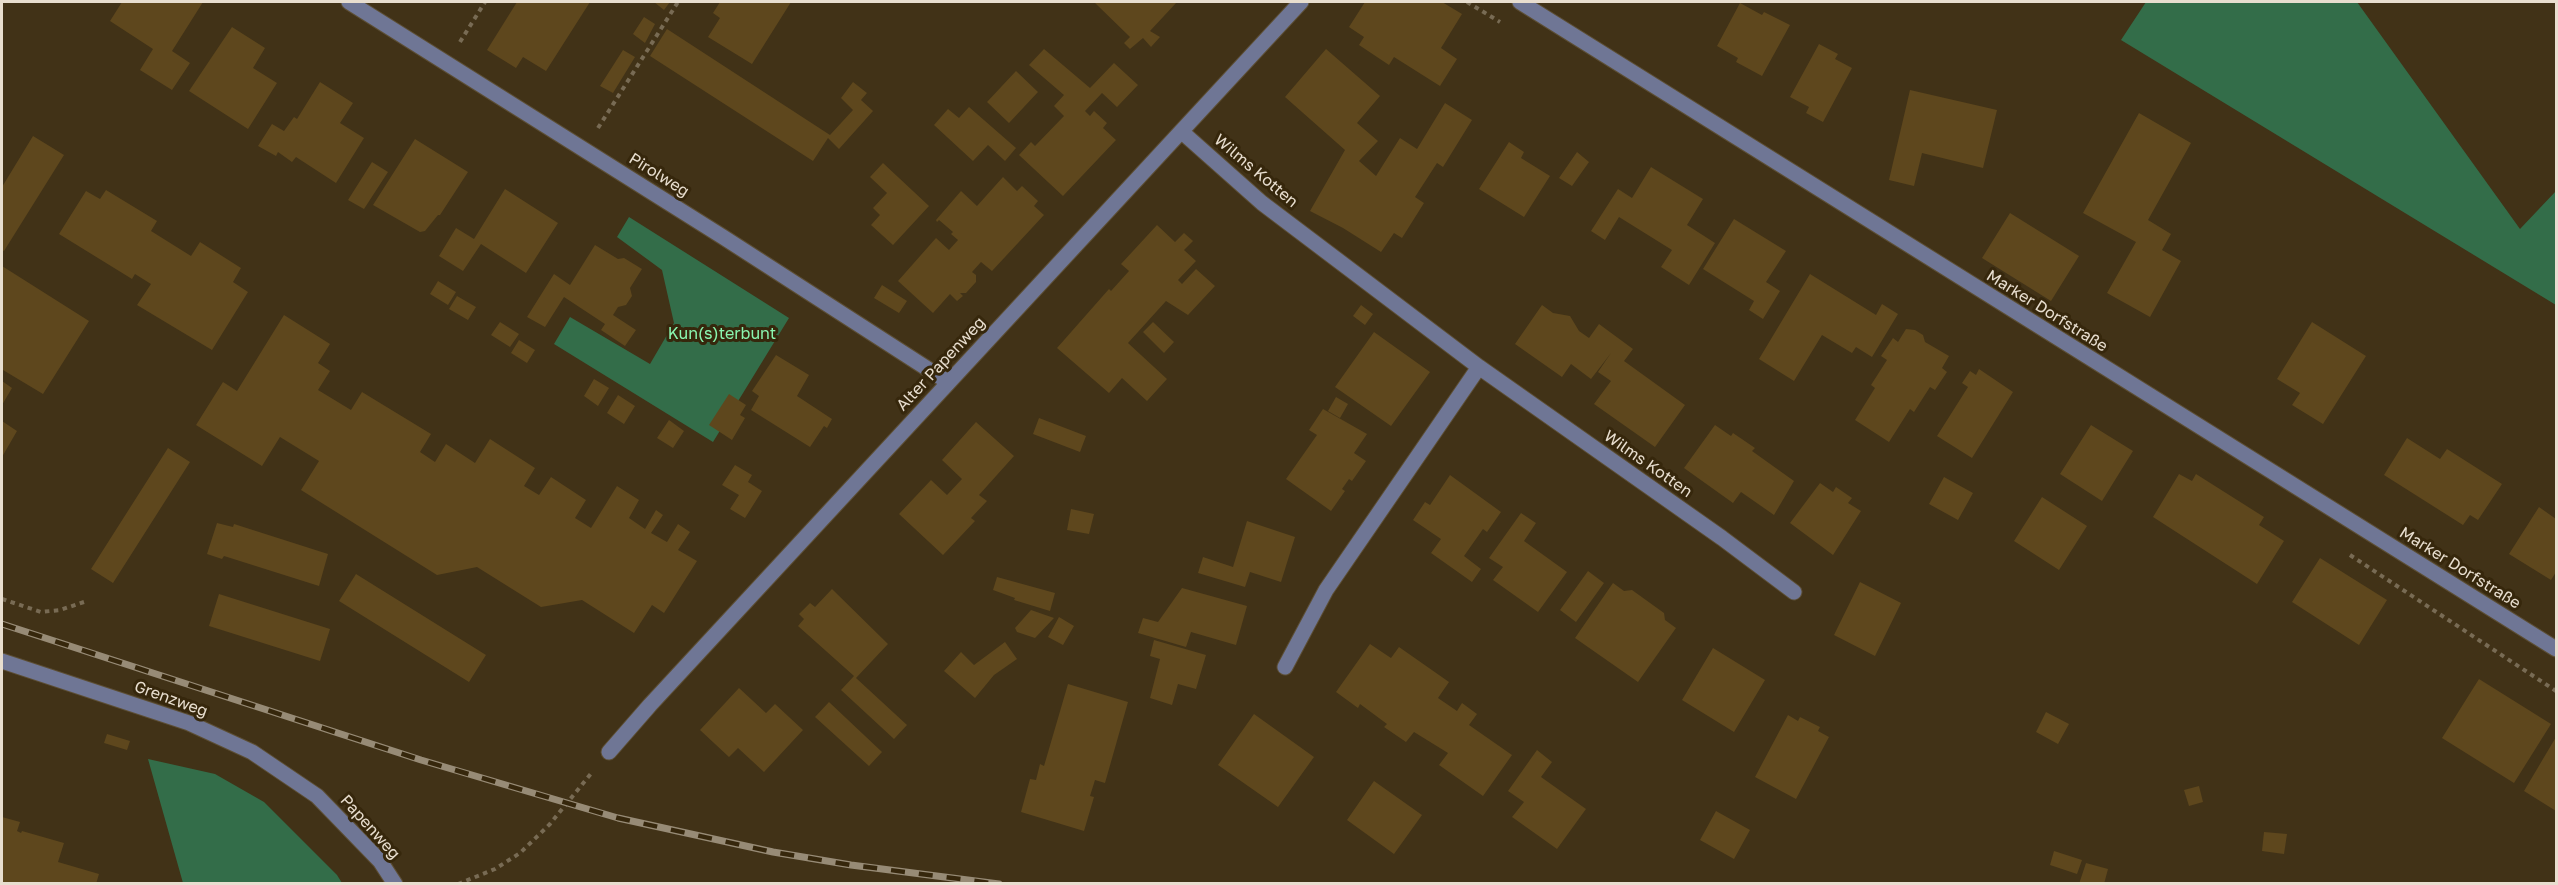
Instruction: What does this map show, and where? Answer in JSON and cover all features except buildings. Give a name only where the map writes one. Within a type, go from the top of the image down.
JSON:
[{"type":"street","name":"Pirolweg","points":[[349,2],[948,382]]},
{"type":"street","name":"Alter Papenweg","points":[[609,752],[1301,2]]},
{"type":"street","name":"Marker Dorfstraße","points":[[1520,2],[2556,649]]},
{"type":"street","name":"Wilms Kotten","points":[[1182,132],[1262,203],[1479,367],[1722,538],[1794,592]]},
{"type":"street","points":[[1285,667],[1326,590],[1479,367]]},
{"type":"street","name":"Grenzweg","points":[[2,661],[189,723],[252,752],[317,796]]},
{"type":"street","name":"Papenweg","points":[[317,796],[380,861],[395,884]]},
{"type":"path","points":[[447,63],[484,2]]},
{"type":"path","points":[[584,149],[678,2]]},
{"type":"path","points":[[2,599],[41,612],[60,610],[87,601]]},
{"type":"path","points":[[458,884],[495,868],[520,853],[550,824],[609,752]]},
{"type":"green space","points":[[2146,2],[2357,2],[2520,229],[2556,191],[2556,305],[2121,40]]},
{"type":"green space","name":"Kun(s)terbunt","points":[[629,217],[789,318],[713,442],[554,344],[570,317],[650,364],[674,323],[662,270],[617,237]]},
{"type":"green space","points":[[148,759],[215,774],[264,802],[337,875],[342,883],[183,883]]},
{"type":"railway","points":[[2,624],[421,760],[618,818],[773,852],[851,865],[999,884]]}]
